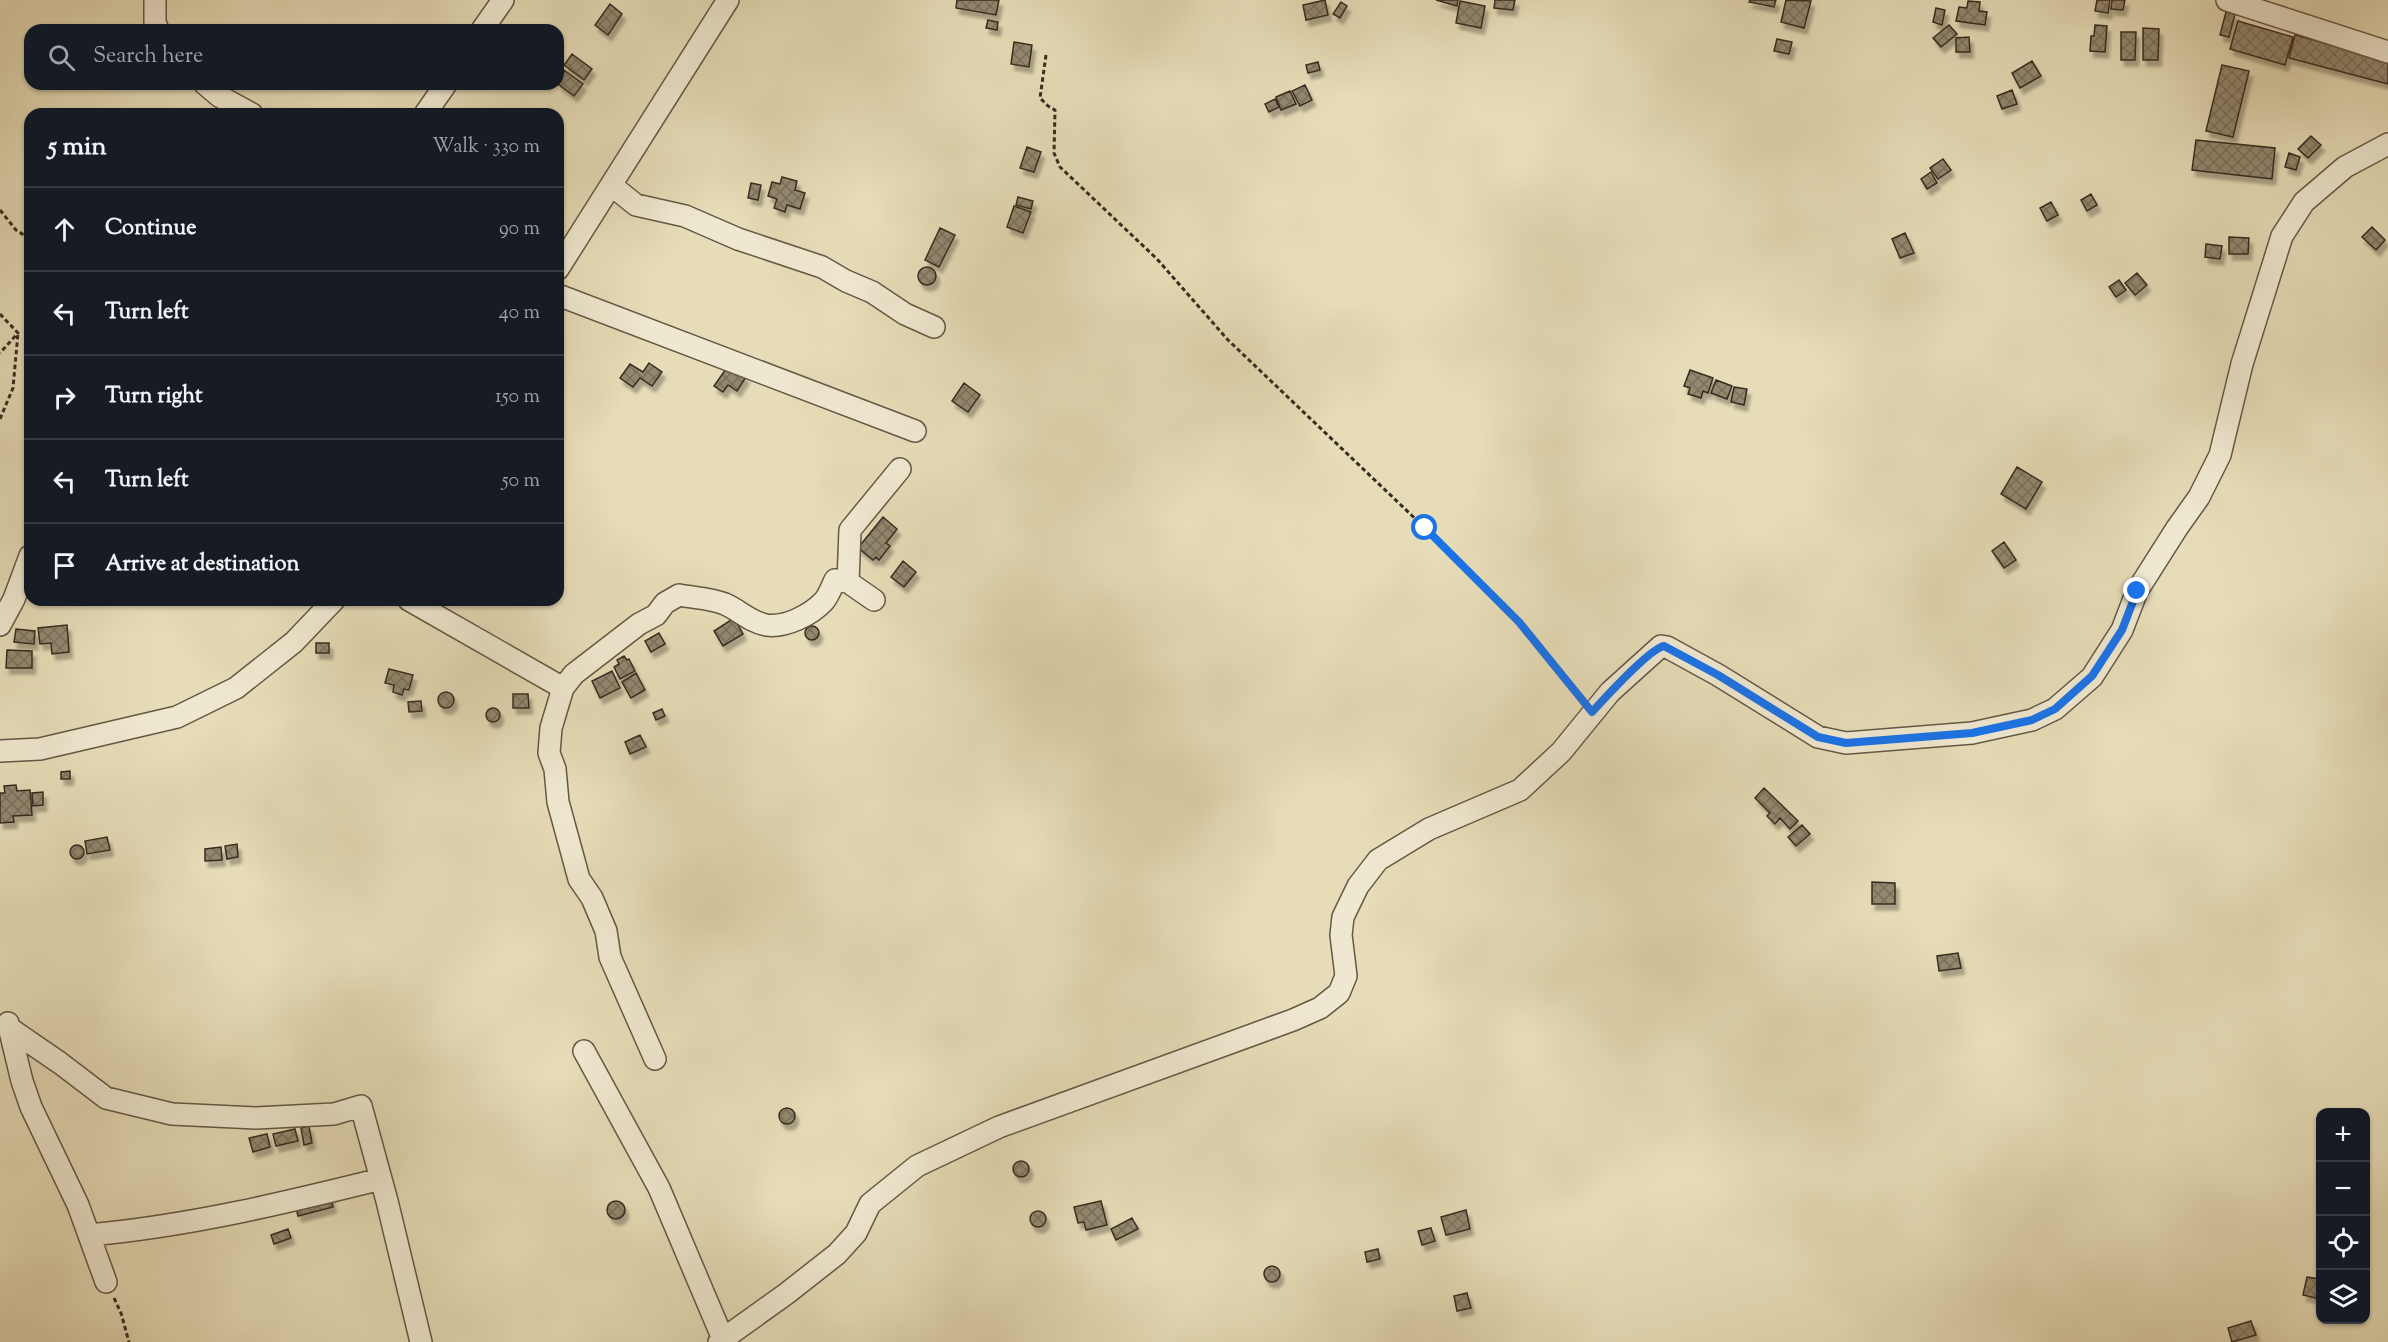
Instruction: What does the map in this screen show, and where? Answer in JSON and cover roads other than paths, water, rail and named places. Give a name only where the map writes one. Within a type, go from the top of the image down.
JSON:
[{"type":"street","points":[[155,0],[156,24]]},
{"type":"street","points":[[486,24],[503,0]]},
{"type":"street","points":[[564,259],[728,0]]},
{"type":"street","points":[[2236,1],[2388,52]]},
{"type":"street","points":[[212,90],[241,108]]},
{"type":"street","points":[[429,108],[442,90]]},
{"type":"street","points":[[584,1051],[659,1188],[721,1340],[837,1254],[856,1233],[870,1204],[917,1166],[999,1127],[1293,1020],[1320,1008],[1339,993],[1346,976],[1341,935],[1343,916],[1358,886],[1378,860],[1429,829],[1520,790],[1561,752],[1610,692],[1661,646],[1667,647],[1718,675],[1818,737],[1846,743],[1972,733],[2032,720],[2055,709],[2092,676],[2122,630],[2137,591],[2199,497],[2220,454],[2242,364],[2282,236],[2304,202],[2344,167],[2388,144]]},
{"type":"street","points":[[611,185],[636,206],[685,216],[738,239],[822,267],[872,292],[905,314],[934,327]]},
{"type":"street","points":[[564,297],[915,431]]},
{"type":"street","points":[[848,582],[850,530],[900,469]]},
{"type":"street","points":[[0,625],[14,599],[24,572]]},
{"type":"street","points":[[655,1059],[610,957],[606,931],[592,898],[579,879],[558,802],[555,769],[549,753],[551,728],[563,688],[574,674],[639,624],[656,615],[665,603],[679,595],[713,600],[766,625],[786,624],[807,613],[825,600],[835,580],[848,582],[874,600]]},
{"type":"street","points":[[0,751],[40,749],[177,717],[236,688],[294,642],[328,606]]},
{"type":"street","points":[[420,606],[563,688]]},
{"type":"street","points":[[4,1024],[106,1098],[172,1114],[256,1118],[334,1114],[361,1106],[421,1342]]},
{"type":"street","points":[[4,1024],[31,1107],[78,1205],[106,1282]]},
{"type":"street","points":[[89,1235],[150,1230],[217,1218],[381,1179]]}]
